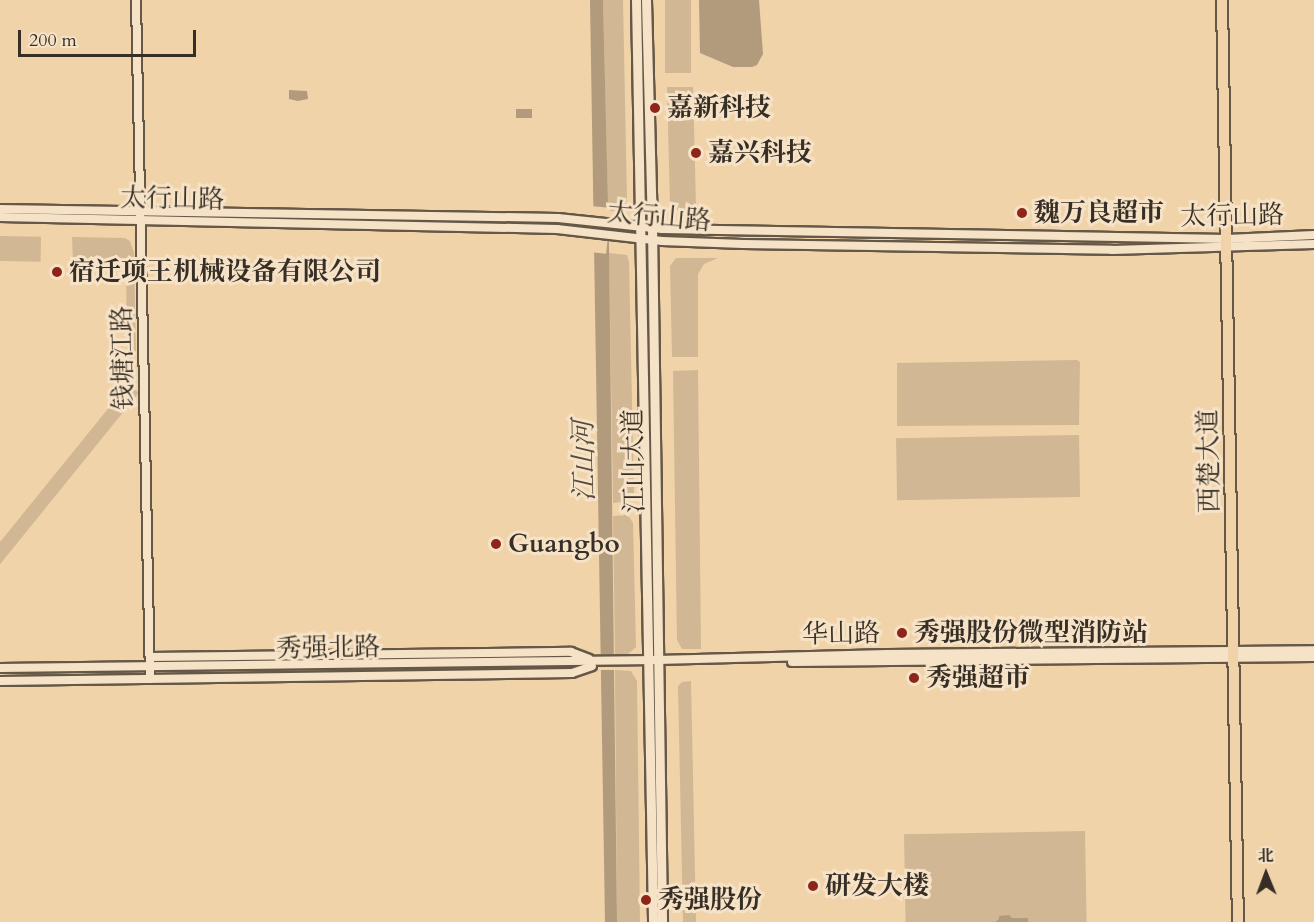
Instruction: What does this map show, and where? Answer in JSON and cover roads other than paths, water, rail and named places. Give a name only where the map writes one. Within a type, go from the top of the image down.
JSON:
[{"type":"main road","name":"江山大道","points":[[636,0],[662,922]]},
{"type":"main road","name":"江山大道","points":[[646,0],[652,228],[653,922]]},
{"type":"main road","name":"西楚大道","points":[[1222,0],[1238,922]]},
{"type":"street","name":"钱塘江路","points":[[136,0],[150,668]]},
{"type":"street","name":"太行山路","points":[[0,208],[454,225],[583,232],[652,240],[743,244],[1101,249],[1227,243],[1314,235]]},
{"type":"street","name":"太行山路","points":[[0,217],[141,215],[584,220],[652,228],[1314,244]]},
{"type":"street","name":"华山路","points":[[1235,655],[1314,650]]},
{"type":"street","points":[[0,681],[150,668],[572,652],[594,663]]},
{"type":"street","name":"华山路","points":[[653,662],[888,654],[1314,657]]},
{"type":"street","name":"秀强北路","points":[[0,668],[653,662]]},
{"type":"street","name":"秀强北路","points":[[0,674],[150,668]]},
{"type":"place","name":"嘉新科技","points":[[655,108]]},
{"type":"place","name":"嘉兴科技","points":[[696,153]]},
{"type":"place","name":"魏万良超市","points":[[1022,213]]},
{"type":"place","name":"宿迁项王机械设备有限公司","points":[[57,272]]},
{"type":"place","name":"Guangbo","points":[[496,544]]},
{"type":"place","name":"秀强股份微型消防站","points":[[902,633]]},
{"type":"place","name":"秀强超市","points":[[914,678]]},
{"type":"place","name":"研发大楼","points":[[813,886]]},
{"type":"place","name":"秀强股份","points":[[646,900]]},
{"type":"water label","name":"江山河","points":[[584,461]]}]
